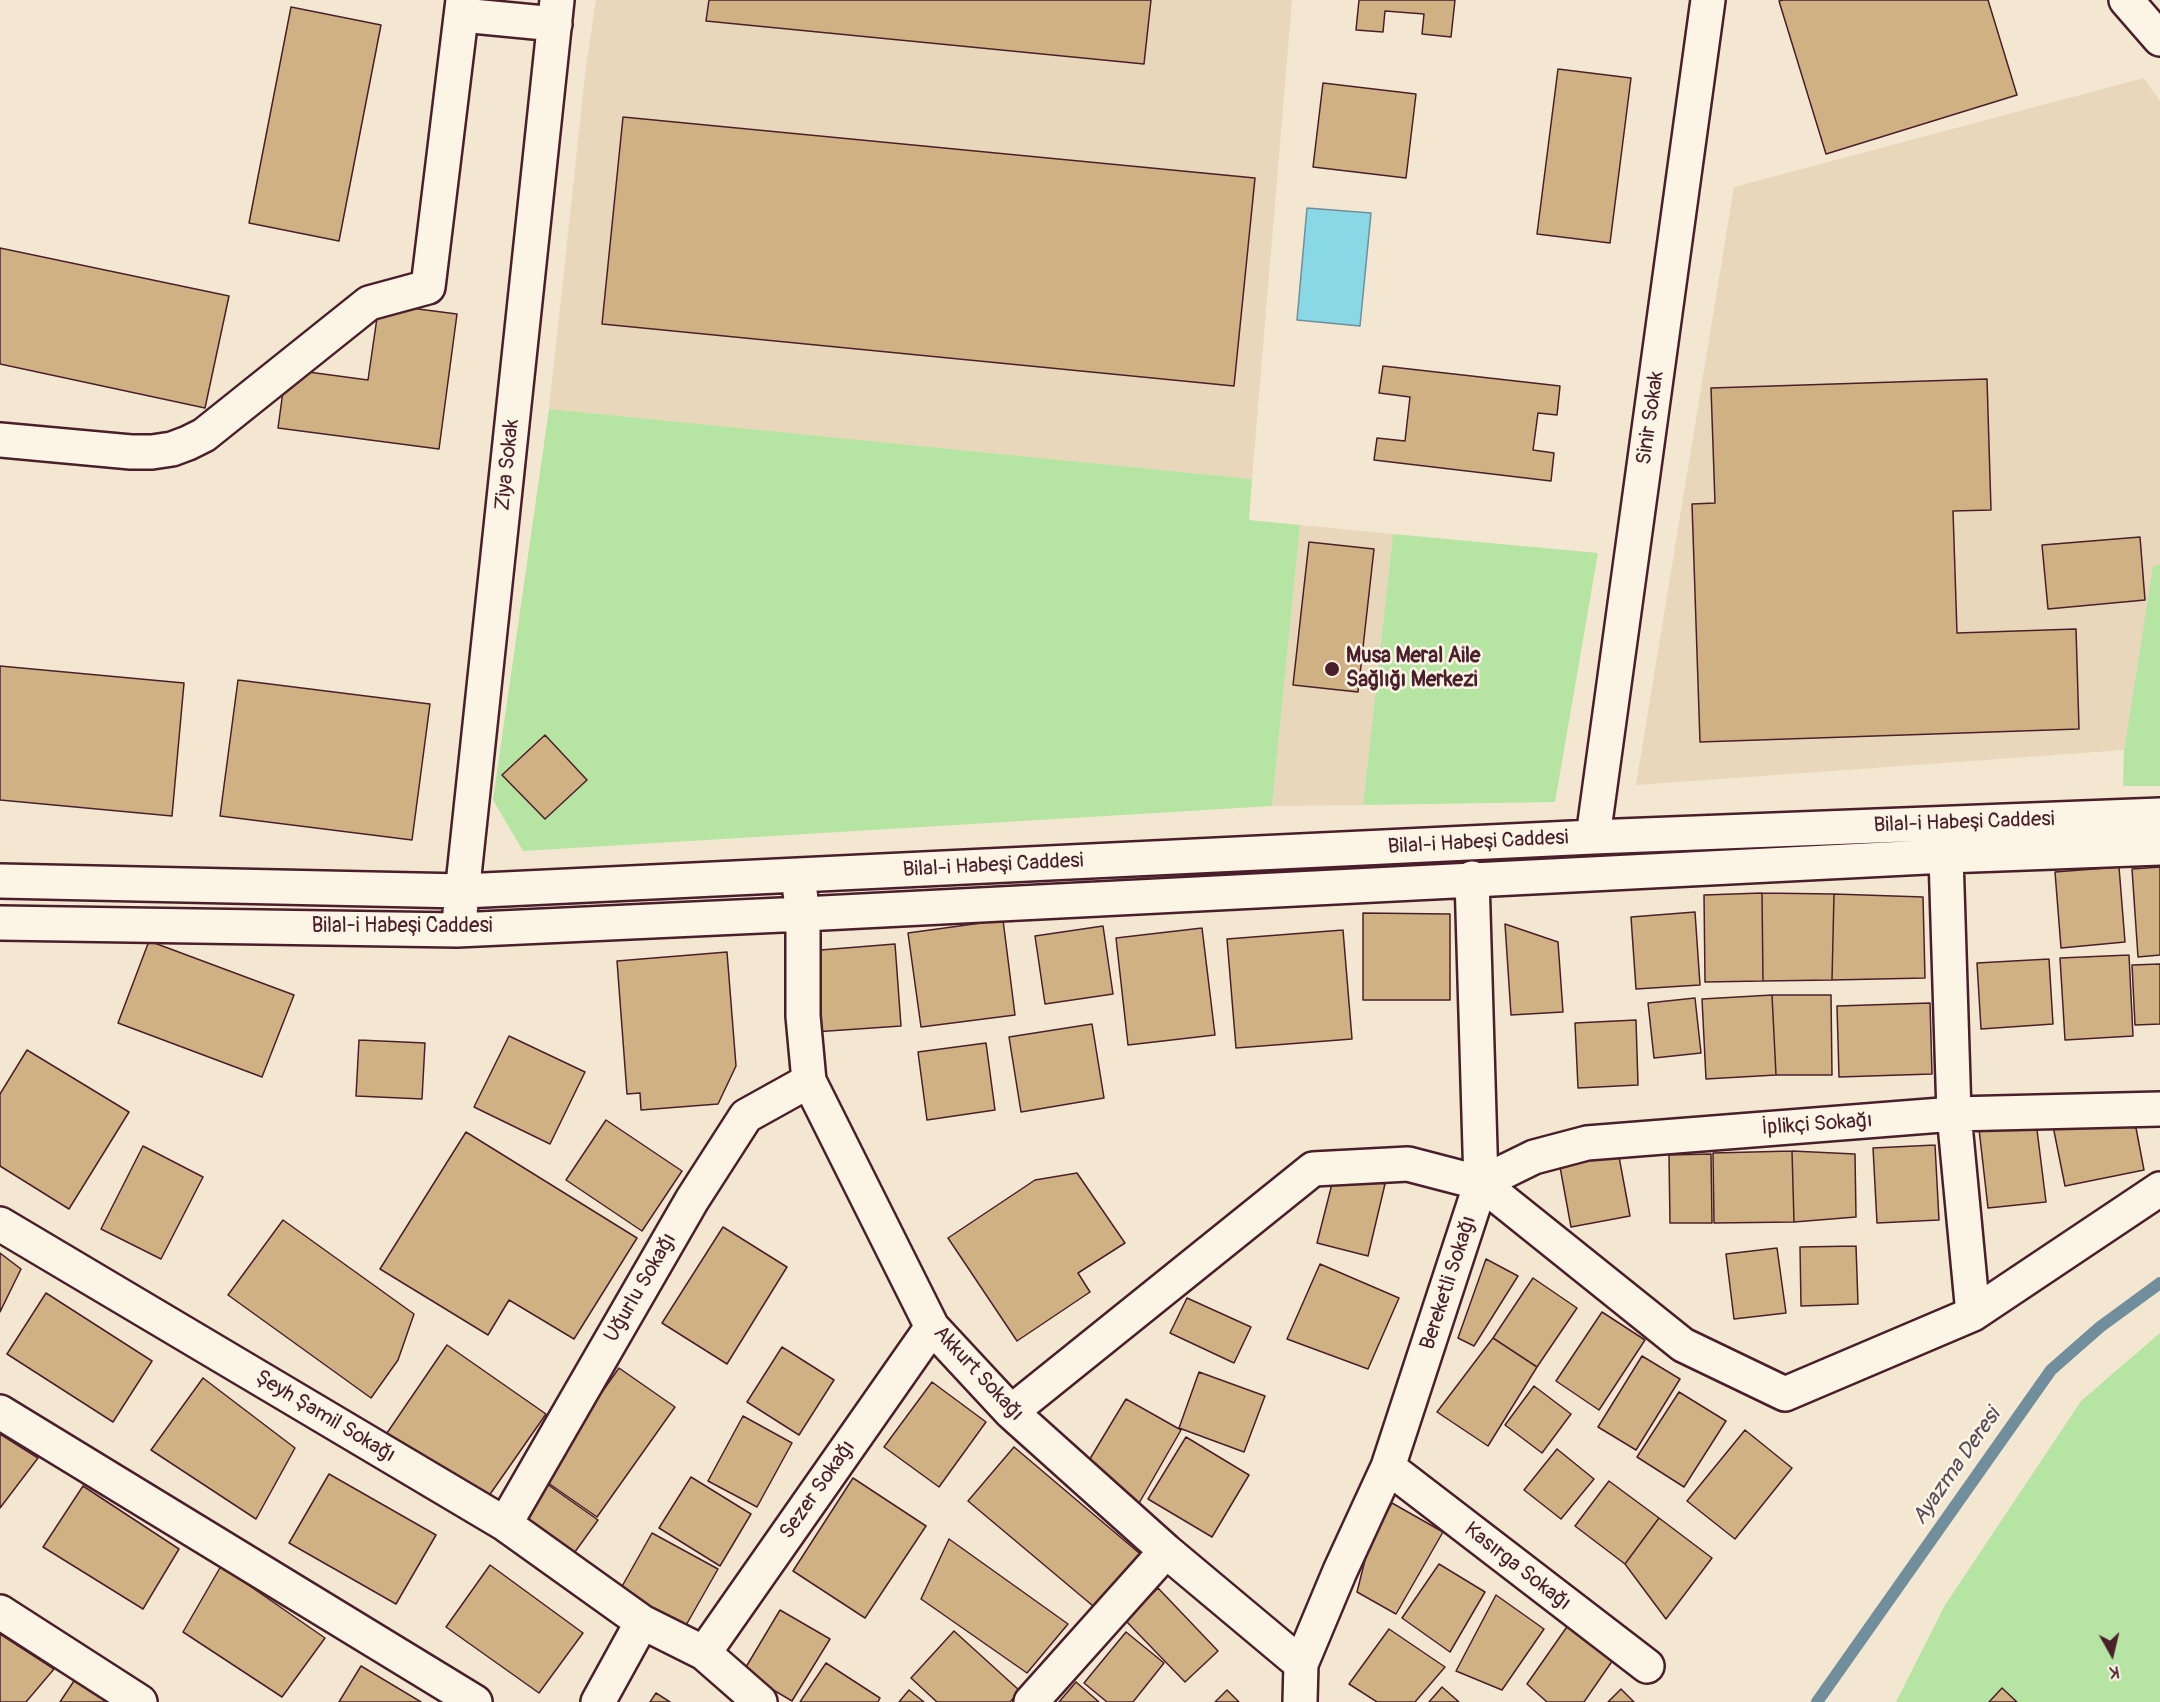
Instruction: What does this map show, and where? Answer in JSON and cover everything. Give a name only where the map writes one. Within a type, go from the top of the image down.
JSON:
[{"type":"street","name":"Sinir Sokak","points":[[1593,837],[1708,0]]},
{"type":"street","points":[[2126,0],[2160,39]]},
{"type":"street","points":[[0,440],[131,453],[162,451],[188,443],[204,435],[369,303],[428,287],[463,8],[556,12]]},
{"type":"street","name":"Ziya Sokak","points":[[457,930],[556,12]]},
{"type":"street","name":"Bilal-i Habeşi Caddesi","points":[[0,881],[193,887],[463,891],[1593,837],[2160,815]]},
{"type":"street","name":"Bilal-i Habeşi Caddesi","points":[[0,922],[457,930],[1946,855],[2160,848]]},
{"type":"street","points":[[1946,855],[1954,1114],[1973,1314]]},
{"type":"street","points":[[797,875],[803,914]]},
{"type":"street","name":"Bereketli Sokağı","points":[[1301,1664],[1340,1571],[1388,1467],[1481,1183],[1472,878]]},
{"type":"street","name":"Akkurt Sokağı","points":[[803,914],[803,1016],[809,1081],[932,1327],[1011,1412],[1166,1551],[1301,1664]]},
{"type":"street","name":"Uğurlu Sokağı","points":[[505,1524],[692,1200],[746,1116],[809,1081]]},
{"type":"street","name":"İplikçi Sokağı","points":[[1481,1183],[1534,1156],[1587,1143],[1954,1114],[2160,1109]]},
{"type":"street","points":[[1011,1412],[1313,1168],[1408,1164],[1481,1183],[1683,1345],[1785,1394],[1973,1314],[2160,1189]]},
{"type":"street","name":"Şeyh Şamil Sokağı","points":[[0,1224],[505,1524],[642,1622],[704,1653],[760,1702]]},
{"type":"street","name":"Sezer Sokağı","points":[[704,1653],[932,1327]]},
{"type":"street","points":[[0,1412],[475,1702]]},
{"type":"street","name":"Kasırga Sokağı","points":[[1388,1467],[1647,1666]]},
{"type":"street","points":[[1031,1702],[1166,1551]]},
{"type":"street","points":[[0,1612],[140,1702]]},
{"type":"street","points":[[598,1702],[642,1622]]},
{"type":"street","points":[[1300,1702],[1301,1664]]},
{"type":"shaded area","points":[[596,0],[1292,0],[1252,479],[549,409],[586,67]]},
{"type":"shaded area","points":[[2144,78],[2160,101],[2160,564],[2153,567],[2124,750],[1636,785],[1734,187]]},
{"type":"shaded area","name":"Musa Meral Aile Sağlığı Merkezi","points":[[1300,525],[1393,534],[1363,805],[1272,806]]},
{"type":"green space","points":[[549,409],[1252,479],[1249,520],[1300,525],[1272,806],[523,851],[493,800]]},
{"type":"green space","points":[[1393,534],[1598,553],[1555,802],[1363,805]]},
{"type":"green space","points":[[2160,564],[2160,786],[2123,786],[2124,750],[2153,566]]},
{"type":"green space","points":[[2160,1333],[2160,1702],[1896,1702],[1945,1605],[2081,1401]]},
{"type":"water","points":[[1307,208],[1371,213],[1360,326],[1297,320]]},
{"type":"building","points":[[709,0],[1151,0],[1144,64],[706,21]]},
{"type":"building","points":[[1359,0],[1455,0],[1451,37],[1422,34],[1424,14],[1385,11],[1383,32],[1356,30]]},
{"type":"building","points":[[1988,0],[2017,95],[1826,154],[1779,1]]},
{"type":"building","points":[[291,7],[381,25],[339,241],[249,223]]},
{"type":"building","points":[[1558,69],[1631,78],[1610,243],[1537,234]]},
{"type":"building","points":[[1323,83],[1416,94],[1406,178],[1313,167]]},
{"type":"building","points":[[623,117],[1255,178],[1234,386],[602,324]]},
{"type":"building","points":[[0,248],[229,296],[205,408],[0,364]]},
{"type":"building","points":[[379,304],[457,314],[439,449],[278,428],[286,369],[368,380]]},
{"type":"building","points":[[1383,366],[1560,386],[1557,415],[1538,413],[1533,450],[1554,453],[1551,481],[1374,460],[1377,438],[1405,441],[1410,397],[1379,393]]},
{"type":"building","points":[[1987,379],[1991,510],[1953,511],[1957,633],[2076,629],[2079,729],[1700,742],[1692,504],[1715,503],[1711,388]]},
{"type":"building","points":[[2140,537],[2145,600],[2048,609],[2042,545]]},
{"type":"building","points":[[1309,542],[1374,549],[1358,692],[1293,685]]},
{"type":"building","points":[[0,666],[184,683],[172,816],[0,800]]},
{"type":"building","points":[[238,680],[430,704],[412,840],[220,816]]},
{"type":"building","points":[[545,735],[587,780],[545,819],[502,775]]},
{"type":"building","points":[[2119,867],[2125,942],[2061,948],[2055,872]]},
{"type":"building","points":[[2160,867],[2160,955],[2138,957],[2132,869]]},
{"type":"building","points":[[1762,893],[1763,981],[1705,982],[1704,895]]},
{"type":"building","points":[[1762,893],[1834,894],[1832,980],[1763,981]]},
{"type":"building","points":[[1834,894],[1923,897],[1925,978],[1832,980]]},
{"type":"building","points":[[1695,912],[1700,985],[1636,989],[1631,917]]},
{"type":"building","points":[[1363,913],[1450,914],[1450,1000],[1363,1000]]},
{"type":"building","points":[[1003,920],[1015,1015],[921,1027],[908,933]]},
{"type":"building","points":[[1505,924],[1558,942],[1563,1012],[1511,1015]]},
{"type":"building","points":[[1103,926],[1113,994],[1045,1004],[1035,936]]},
{"type":"building","points":[[1202,928],[1215,1035],[1128,1045],[1116,938]]},
{"type":"building","points":[[1343,930],[1352,1039],[1236,1048],[1227,939]]},
{"type":"building","points":[[149,941],[294,995],[262,1077],[118,1023]]},
{"type":"building","points":[[895,944],[901,1026],[814,1032],[808,951]]},
{"type":"building","points":[[727,952],[736,1066],[718,1104],[641,1110],[640,1093],[627,1094],[617,961]]},
{"type":"building","points":[[2129,955],[2133,1036],[2065,1040],[2060,958]]},
{"type":"building","points":[[2049,959],[2053,1024],[1981,1029],[1977,963]]},
{"type":"building","points":[[2160,964],[2160,1024],[2135,1025],[2132,965]]},
{"type":"building","points":[[1772,995],[1776,1075],[1706,1079],[1702,999]]},
{"type":"building","points":[[1772,995],[1831,995],[1832,1075],[1776,1075]]},
{"type":"building","points":[[1695,998],[1701,1053],[1654,1058],[1648,1003]]},
{"type":"building","points":[[1930,1003],[1932,1074],[1839,1077],[1837,1006]]},
{"type":"building","points":[[1636,1020],[1638,1085],[1578,1088],[1575,1023]]},
{"type":"building","points":[[1092,1024],[1104,1098],[1021,1112],[1009,1037]]},
{"type":"building","points":[[509,1036],[585,1072],[550,1144],[474,1107]]},
{"type":"building","points":[[359,1040],[425,1043],[422,1099],[356,1096]]},
{"type":"building","points":[[986,1043],[995,1110],[927,1120],[918,1052]]},
{"type":"building","points":[[27,1050],[129,1112],[69,1209],[0,1166],[0,1094]]},
{"type":"building","points":[[2051,1116],[2136,1128],[2144,1170],[2065,1186]]},
{"type":"building","points":[[606,1120],[682,1171],[642,1231],[566,1180]]},
{"type":"building","points":[[2036,1122],[2046,1202],[1988,1208],[1979,1129]]},
{"type":"building","points":[[466,1132],[637,1238],[574,1339],[509,1300],[488,1335],[380,1269]]},
{"type":"building","points":[[1935,1145],[1939,1220],[1877,1223],[1873,1148]]},
{"type":"building","points":[[143,1146],[203,1177],[161,1259],[101,1229]]},
{"type":"building","points":[[1617,1146],[1630,1216],[1571,1227],[1558,1156]]},
{"type":"building","points":[[1792,1151],[1855,1154],[1856,1217],[1794,1222]]},
{"type":"building","points":[[1792,1151],[1794,1222],[1714,1223],[1713,1153]]},
{"type":"building","points":[[1711,1154],[1712,1223],[1670,1223],[1669,1155]]},
{"type":"building","points":[[1335,1172],[1385,1184],[1368,1256],[1317,1243]]},
{"type":"building","points":[[1077,1173],[1125,1243],[1078,1273],[1090,1292],[1017,1341],[948,1238],[1035,1180]]},
{"type":"building","points":[[283,1220],[414,1314],[398,1360],[371,1398],[228,1295]]},
{"type":"building","points":[[723,1227],[787,1267],[727,1364],[662,1323]]},
{"type":"building","points":[[1856,1246],[1858,1304],[1801,1306],[1800,1247]]},
{"type":"building","points":[[1777,1248],[1786,1313],[1734,1319],[1726,1254]]},
{"type":"building","points":[[0,1253],[21,1269],[0,1312]]},
{"type":"building","points":[[1486,1259],[1518,1276],[1474,1346],[1458,1338]]},
{"type":"building","points":[[1320,1264],[1399,1298],[1368,1369],[1287,1339]]},
{"type":"building","points":[[1533,1278],[1577,1308],[1537,1367],[1493,1338]]},
{"type":"building","points":[[46,1293],[152,1361],[113,1422],[7,1354]]},
{"type":"building","points":[[1187,1298],[1251,1327],[1234,1363],[1170,1333]]},
{"type":"building","points":[[1602,1312],[1645,1340],[1599,1410],[1556,1381]]},
{"type":"building","points":[[1493,1338],[1537,1367],[1488,1446],[1437,1412]]},
{"type":"building","points":[[447,1345],[546,1414],[486,1500],[387,1433]]},
{"type":"building","points":[[782,1347],[834,1380],[799,1435],[747,1402]]},
{"type":"building","points":[[1642,1356],[1680,1379],[1636,1450],[1598,1427]]},
{"type":"building","points":[[619,1368],[675,1407],[597,1517],[541,1478]]},
{"type":"building","points":[[1199,1372],[1265,1396],[1244,1452],[1179,1428]]},
{"type":"building","points":[[203,1378],[295,1448],[256,1519],[151,1450]]},
{"type":"building","points":[[932,1382],[986,1422],[939,1487],[884,1447]]},
{"type":"building","points":[[1534,1386],[1571,1414],[1542,1453],[1505,1425]]},
{"type":"building","points":[[1679,1392],[1726,1421],[1684,1487],[1637,1457]]},
{"type":"building","points":[[1126,1399],[1181,1430],[1138,1505],[1082,1472]]},
{"type":"building","points":[[743,1416],[792,1443],[757,1507],[708,1481]]},
{"type":"building","points":[[1745,1430],[1792,1468],[1735,1539],[1687,1501]]},
{"type":"building","points":[[0,1434],[38,1458],[0,1508]]},
{"type":"building","points":[[1186,1437],[1249,1475],[1212,1537],[1148,1499]]},
{"type":"building","points":[[1014,1447],[1145,1558],[1099,1611],[968,1501]]},
{"type":"building","points":[[1557,1449],[1594,1479],[1561,1519],[1524,1490]]},
{"type":"building","points":[[329,1474],[436,1535],[396,1604],[289,1543]]},
{"type":"building","points":[[691,1477],[751,1514],[720,1566],[659,1528]]},
{"type":"building","points":[[853,1478],[926,1526],[865,1618],[793,1571]]},
{"type":"building","points":[[1609,1481],[1659,1518],[1625,1564],[1575,1526]]},
{"type":"building","points":[[547,1484],[598,1520],[567,1563],[516,1527]]},
{"type":"building","points":[[83,1486],[179,1549],[143,1609],[43,1547]]},
{"type":"building","points":[[1392,1503],[1443,1532],[1396,1614],[1357,1592],[1370,1540]]},
{"type":"building","points":[[1659,1518],[1712,1558],[1666,1619],[1625,1564]]},
{"type":"building","points":[[652,1533],[718,1569],[681,1634],[616,1597]]},
{"type":"building","points":[[949,1539],[1068,1624],[1027,1673],[921,1599]]},
{"type":"building","points":[[1439,1564],[1485,1592],[1450,1652],[1402,1618]]},
{"type":"building","points":[[490,1565],[583,1633],[539,1693],[446,1627]]},
{"type":"building","points":[[221,1566],[325,1638],[282,1697],[183,1632]]},
{"type":"building","points":[[1158,1588],[1218,1651],[1185,1682],[1125,1620]]},
{"type":"building","points":[[1496,1595],[1544,1629],[1502,1690],[1456,1671]]},
{"type":"building","points":[[780,1610],[830,1639],[792,1701],[743,1672]]},
{"type":"building","points":[[1571,1621],[1615,1657],[1584,1702],[1547,1702],[1527,1684]]},
{"type":"building","points":[[1389,1629],[1445,1667],[1415,1702],[1377,1702],[1349,1684]]},
{"type":"building","points":[[954,1631],[1020,1691],[1010,1702],[937,1702],[911,1678]]},
{"type":"building","points":[[1126,1632],[1164,1663],[1133,1702],[1107,1702],[1084,1683]]},
{"type":"building","points":[[0,1634],[54,1669],[26,1702],[0,1702]]},
{"type":"building","points":[[826,1663],[880,1698],[878,1702],[800,1702]]},
{"type":"building","points":[[361,1666],[421,1702],[339,1702]]},
{"type":"building","points":[[76,1678],[112,1702],[60,1702]]},
{"type":"building","points":[[1076,1682],[1099,1702],[1059,1702]]},
{"type":"building","points":[[1442,1687],[1459,1702],[1429,1702]]},
{"type":"building","points":[[2002,1688],[2017,1702],[1989,1702]]},
{"type":"building","points":[[1621,1689],[1634,1702],[1608,1702]]},
{"type":"building","points":[[909,1690],[924,1702],[899,1702]]},
{"type":"building","points":[[1227,1690],[1239,1702],[1215,1702]]},
{"type":"building","points":[[656,1693],[670,1702],[650,1702]]},
{"type":"waterway","name":"Ayazma Deresi","points":[[1817,1702],[2051,1370],[2100,1327],[2160,1283]]},
{"type":"place","name":"Musa Meral Aile Sağlığı Merkezi","points":[[1332,669]]}]
